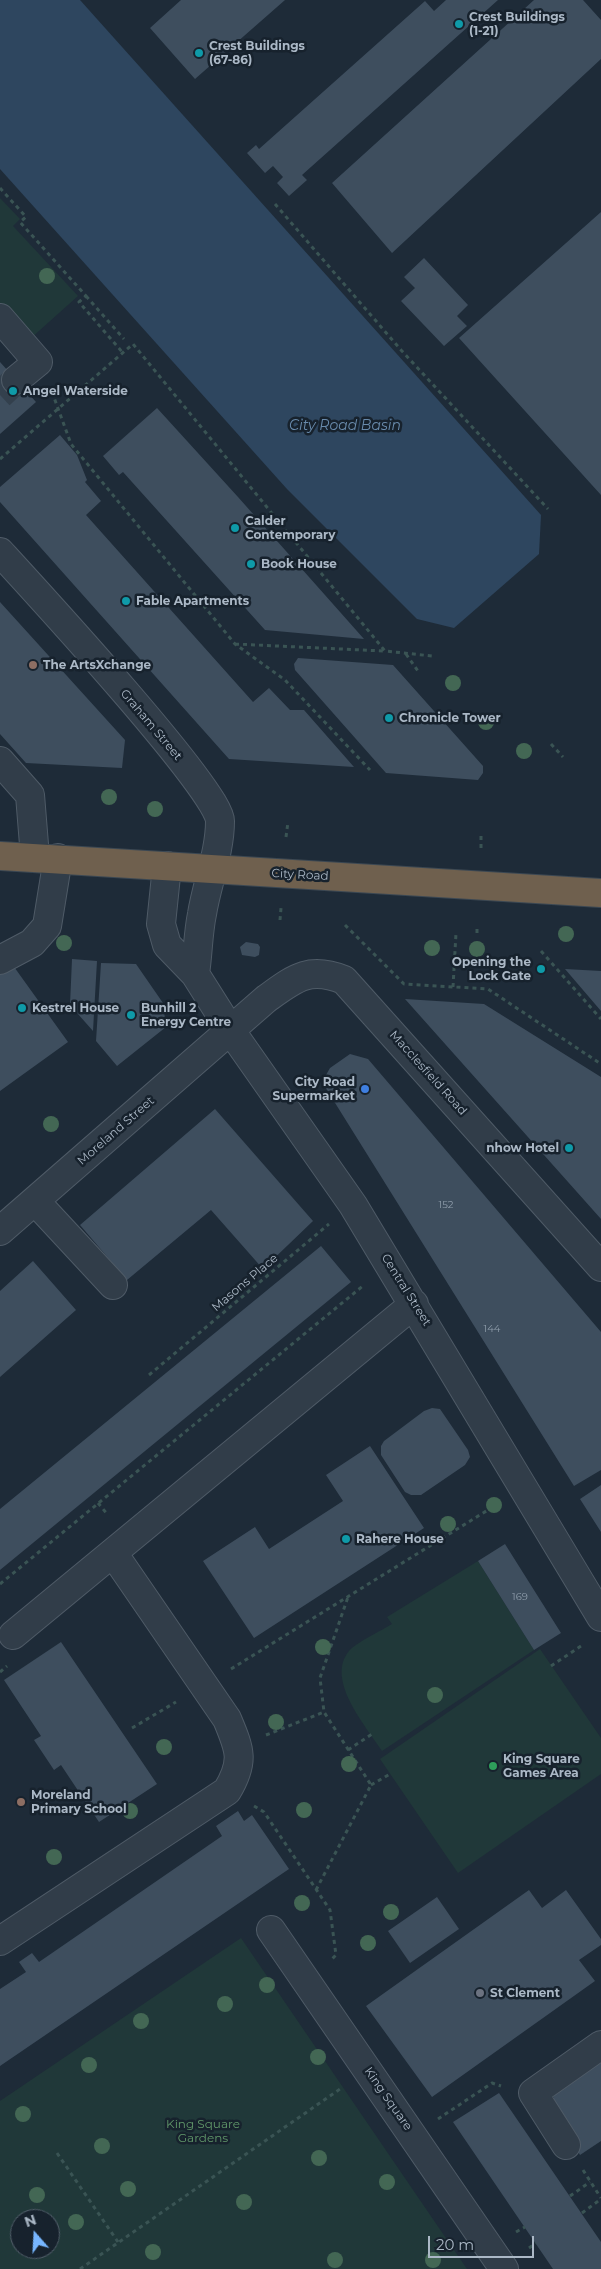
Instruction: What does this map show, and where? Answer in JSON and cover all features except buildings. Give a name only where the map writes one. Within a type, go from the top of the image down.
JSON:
[{"type":"highway","name":"City Road","points":[[0,856],[601,893]]},
{"type":"street","points":[[0,318],[38,362],[16,380]]},
{"type":"street","name":"Graham Street","points":[[0,552],[199,780],[220,819],[212,870]]},
{"type":"street","points":[[0,761],[30,795],[46,858],[47,926],[32,943],[0,960]]},
{"type":"street","name":"Central Street","points":[[167,866],[162,924],[167,945],[194,974],[231,1031],[353,1204],[524,1488],[595,1629]]},
{"type":"street","points":[[194,974],[201,914],[212,870]]},
{"type":"street","name":"Macclesfield Road","points":[[231,1031],[266,998],[295,978],[315,972],[328,973],[344,980],[601,1266]]},
{"type":"street","name":"Moreland Street","points":[[0,1231],[231,1031]]},
{"type":"street","points":[[35,1201],[113,1285]]},
{"type":"street","points":[[13,1634],[414,1304]]},
{"type":"street","points":[[0,1941],[227,1790],[238,1772],[238,1746],[228,1719],[203,1686],[113,1553]]},
{"type":"street","name":"King Square","points":[[272,1930],[504,2269]]},
{"type":"street","points":[[573,2156],[533,2093],[601,2046]]},
{"type":"path","points":[[0,188],[26,217],[20,222],[124,339]]},
{"type":"path","points":[[275,204],[400,350],[548,509]]},
{"type":"path","points":[[86,296],[80,302],[123,353]]},
{"type":"path","points":[[0,459],[134,344],[385,651]]},
{"type":"path","points":[[38,362],[60,409],[71,444],[235,644],[285,680],[370,770]]},
{"type":"path","points":[[235,644],[385,651],[432,656]]},
{"type":"path","points":[[405,653],[418,671]]},
{"type":"path","points":[[551,744],[563,757]]},
{"type":"path","points":[[286,837],[288,822]]},
{"type":"path","points":[[481,833],[481,848]]},
{"type":"path","points":[[280,920],[281,908]]},
{"type":"path","points":[[346,925],[404,984],[488,989],[601,1064]]},
{"type":"path","points":[[477,934],[478,925]]},
{"type":"path","points":[[453,987],[456,933]]},
{"type":"path","points":[[541,951],[601,1018]]},
{"type":"path","name":"Masons Place","points":[[149,1375],[353,1204]]},
{"type":"path","points":[[0,1584],[389,1264]]},
{"type":"path","points":[[132,1728],[524,1488]]},
{"type":"path","points":[[348,1596],[320,1678],[324,1712],[371,1785]]},
{"type":"path","points":[[551,1666],[595,1629]]},
{"type":"path","points":[[238,1746],[324,1712]]},
{"type":"path","points":[[348,1750],[372,1734]]},
{"type":"path","points":[[316,1890],[371,1785],[390,1774]]},
{"type":"path","points":[[227,1790],[264,1812],[330,1910],[336,1956],[307,1982]]},
{"type":"path","points":[[82,2268],[368,2070]]},
{"type":"path","points":[[413,2135],[492,2084],[533,2093]]},
{"type":"path","points":[[57,2152],[118,2242]]},
{"type":"path","points":[[573,2156],[601,2198],[582,2213]]},
{"type":"path","points":[[570,2196],[590,2182]]},
{"type":"green space","points":[[0,198],[20,219],[13,226],[78,296],[30,339],[0,306]]},
{"type":"green space","points":[[478,1561],[534,1650],[382,1751],[358,1716],[345,1689],[342,1675],[343,1663],[349,1651],[363,1640],[392,1624],[387,1617]]},
{"type":"green space","name":"King Square Games Area","points":[[540,1649],[601,1738],[601,1774],[458,1873],[380,1759]]},
{"type":"green space","name":"King Square Gardens","points":[[241,1938],[467,2269],[0,2269],[0,2101]]},
{"type":"water","name":"City Road Basin","points":[[0,0],[80,0],[541,515],[539,554],[454,628],[417,619],[287,489],[0,169]]},
{"type":"tunnel","points":[[0,395],[16,380]]},
{"type":"place","name":"Crest Buildings (1-21)","points":[[459,24]]},
{"type":"place","name":"Crest Buildings (67-86)","points":[[199,53]]},
{"type":"place","name":"Angel Waterside","points":[[13,391]]},
{"type":"place","name":"Calder Contemporary","points":[[235,528]]},
{"type":"place","name":"Book House","points":[[251,564]]},
{"type":"place","name":"Fable Apartments","points":[[126,601]]},
{"type":"place","name":"The ArtsXchange","points":[[33,665]]},
{"type":"place","name":"Chronicle Tower","points":[[389,718]]},
{"type":"place","name":"Opening the Lock Gate","points":[[541,969]]},
{"type":"place","name":"Kestrel House","points":[[22,1008]]},
{"type":"place","name":"Bunhill 2 Energy Centre","points":[[131,1015]]},
{"type":"place","name":"City Road Supermarket","points":[[365,1089]]},
{"type":"place","name":"nhow Hotel","points":[[569,1148]]},
{"type":"place","name":"Rahere House","points":[[346,1539]]},
{"type":"place","name":"King Square Games Area","points":[[493,1766]]},
{"type":"place","name":"Moreland Primary School","points":[[21,1802]]},
{"type":"place","name":"St Clement","points":[[480,1993]]}]
